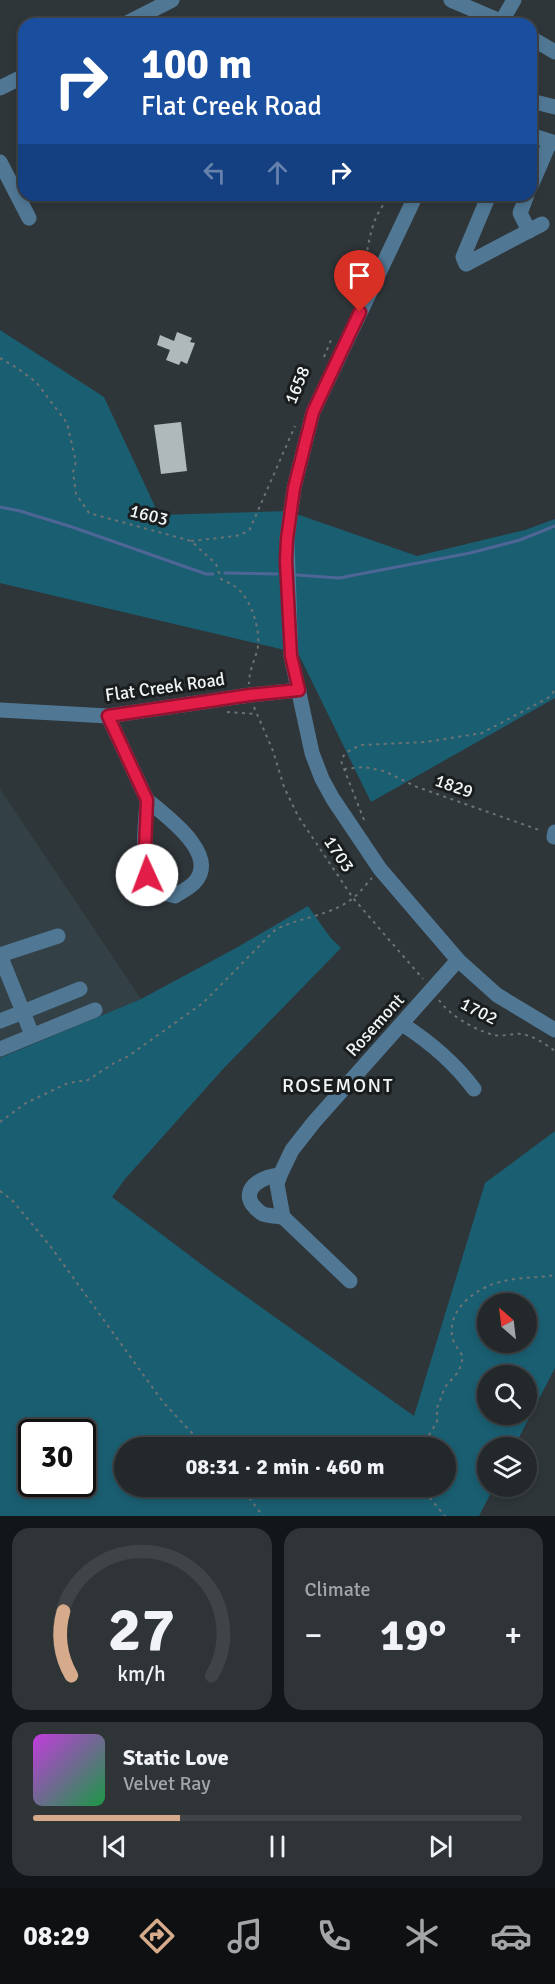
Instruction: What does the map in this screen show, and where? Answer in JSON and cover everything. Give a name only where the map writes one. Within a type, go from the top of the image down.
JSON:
[{"type":"street","points":[[137,18],[172,0]]},
{"type":"street","points":[[451,0],[492,18]]},
{"type":"street","points":[[505,18],[514,0]]},
{"type":"street","points":[[537,42],[555,52]]},
{"type":"street","points":[[0,88],[18,79]]},
{"type":"street","points":[[537,102],[555,107]]},
{"type":"street","points":[[537,137],[553,142],[537,174]]},
{"type":"street","points":[[0,162],[18,197]]},
{"type":"street","points":[[20,201],[29,218]]},
{"type":"street","points":[[413,201],[313,412],[294,488],[287,539],[291,656],[312,753],[333,799],[380,869],[458,960],[497,995],[555,1030]]},
{"type":"street","points":[[486,201],[462,256],[466,264],[536,227],[520,213],[525,201]]},
{"type":"street","name":"Flat Creek Road","points":[[0,710],[108,716],[299,690]]},
{"type":"street","points":[[108,716],[147,800],[194,842],[199,855],[201,873],[194,884],[175,896],[158,890],[147,875],[145,850],[147,800]]},
{"type":"street","points":[[32,1035],[0,955],[58,936]]},
{"type":"street","name":"Rosemont","points":[[283,1217],[277,1184],[292,1150],[458,960]]},
{"type":"street","points":[[0,1021],[80,989]]},
{"type":"street","points":[[0,1049],[95,1010]]},
{"type":"street","points":[[402,1024],[442,1053],[474,1089]]},
{"type":"street","points":[[280,1175],[268,1176],[256,1183],[250,1191],[250,1200],[264,1214],[283,1217],[351,1281]]},
{"type":"path","points":[[347,307],[362,270],[370,230],[379,209],[386,201]]},
{"type":"path","name":"1658","points":[[320,365],[334,336]]},
{"type":"path","name":"1603","points":[[0,358],[36,382],[68,423],[76,462],[73,472],[76,494],[89,513],[191,541],[216,564],[221,579],[239,589],[259,629],[258,650],[248,681],[256,714]]},
{"type":"path","name":"1658","points":[[191,541],[236,536],[249,531],[296,423]]},
{"type":"path","name":"1829","points":[[555,690],[548,698],[482,733],[426,742],[361,745],[351,749],[343,756],[341,762],[344,770],[364,767],[384,771],[417,787],[555,834]]},
{"type":"path","name":"1703","points":[[256,714],[273,751],[284,788],[298,816],[353,898],[432,989]]},
{"type":"path","points":[[0,1122],[26,1103],[68,1083],[88,1080],[136,1052],[203,1003],[275,930],[290,922],[339,907],[353,898]]},
{"type":"path","name":"1702","points":[[432,989],[444,1007],[472,1026],[496,1036],[523,1034],[535,1038],[555,1051]]},
{"type":"path","points":[[0,1191],[12,1200],[51,1247],[163,1402],[196,1437]]},
{"type":"path","points":[[428,1437],[437,1422],[438,1408],[445,1387],[459,1371],[463,1356],[452,1337],[456,1310],[491,1284],[555,1275]]},
{"type":"path","points":[[248,1497],[263,1516]]},
{"type":"path","points":[[429,1497],[445,1516]]},
{"type":"shaded area","points":[[0,330],[104,397],[159,515],[288,511],[417,556],[525,530],[555,519],[555,698],[371,802],[298,653],[0,583]]},
{"type":"shaded area","points":[[0,789],[141,999],[0,1058]]},
{"type":"shaded area","points":[[308,906],[330,937],[341,948],[223,1069],[125,1179],[112,1197],[213,1273],[414,1416],[485,1183],[555,1131],[555,1368],[537,1403],[537,1365],[477,1365],[477,1425],[525,1425],[519,1437],[477,1437],[477,1497],[489,1497],[479,1516],[0,1516],[0,1058],[141,999]]},
{"type":"building","points":[[177,332],[192,338],[190,342],[195,343],[187,364],[181,361],[179,365],[166,360],[170,350],[157,345],[160,335],[174,341]]},
{"type":"building","points":[[181,422],[187,471],[161,474],[154,425]]},
{"type":"waterway","points":[[0,507],[72,527],[206,574],[213,574]]},
{"type":"waterway","points":[[297,575],[339,578],[470,553],[520,540],[555,526]]},
{"type":"waterway","points":[[225,573],[277,574]]},
{"type":"district","name":"ROSEMONT","points":[[338,1085]]},
{"type":"route","points":[[147,875],[145,850],[147,800],[114,724],[108,716],[299,690],[291,656],[286,561],[294,488],[313,412],[360,312]]}]
